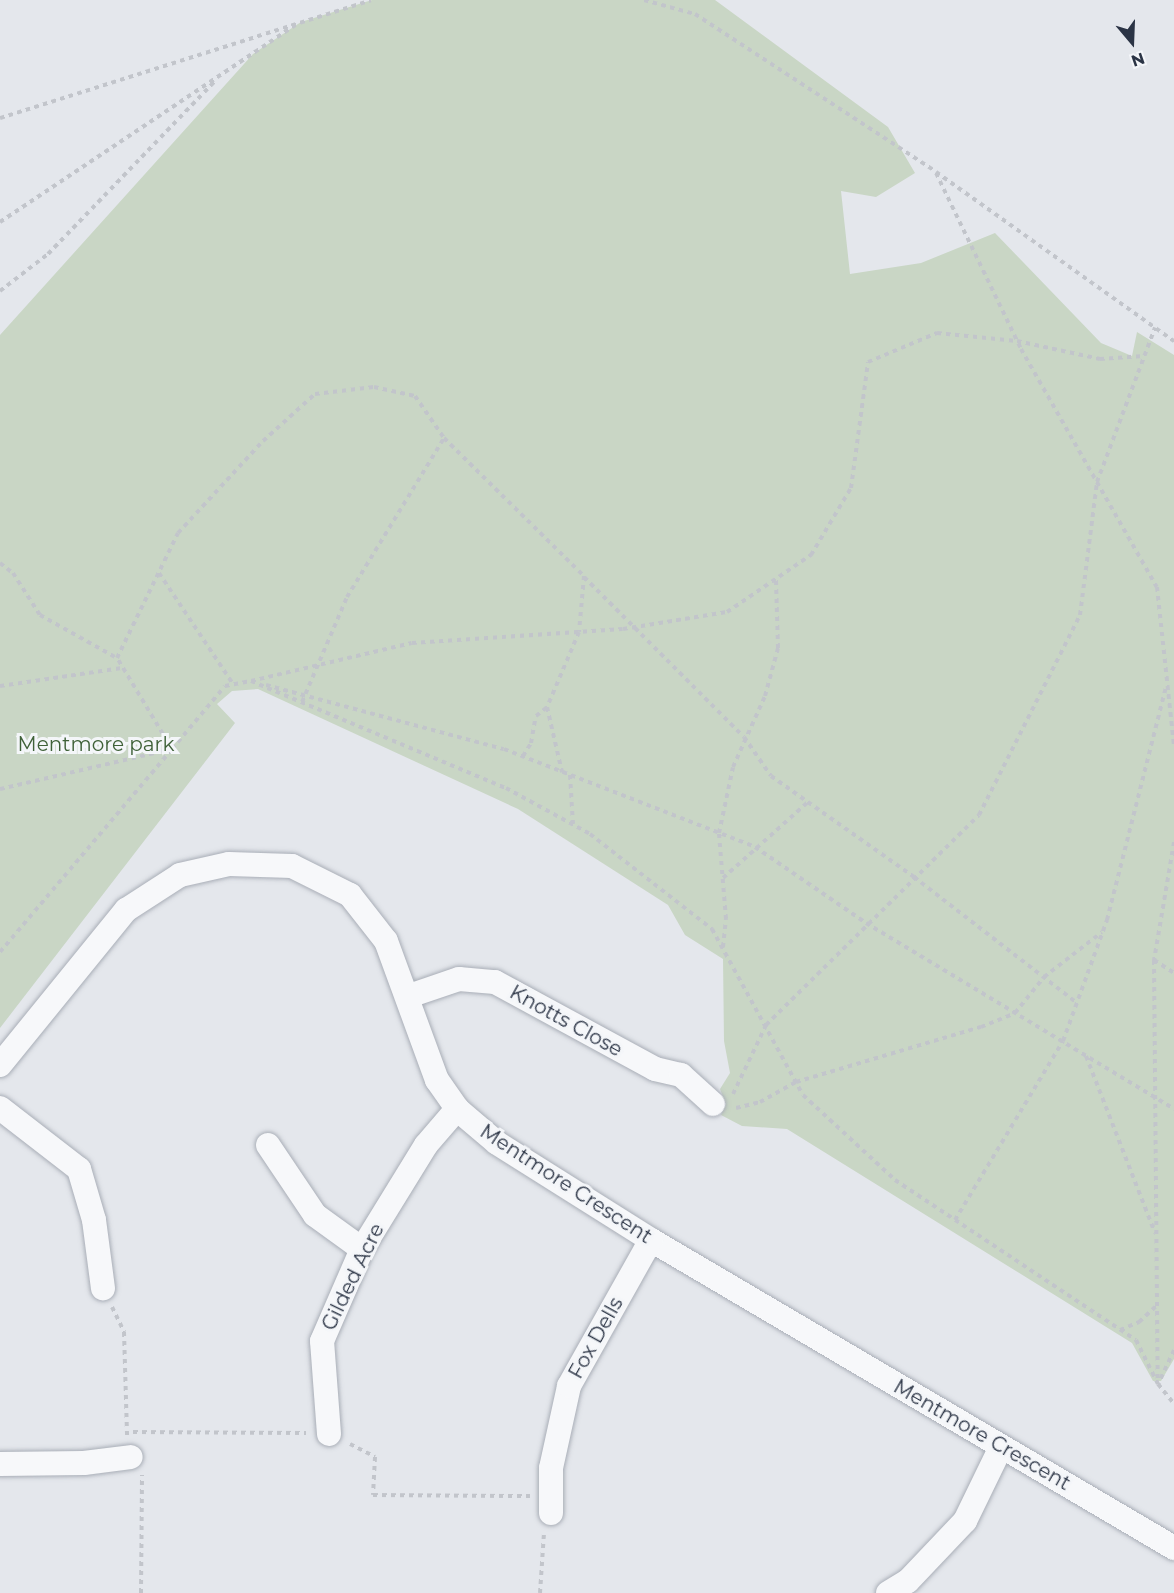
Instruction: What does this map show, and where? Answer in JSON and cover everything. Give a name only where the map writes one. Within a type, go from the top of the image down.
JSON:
[{"type":"street","name":"Mentmore Crescent","points":[[0,1065],[126,910],[180,875],[229,864],[292,866],[350,895],[386,941],[409,996],[437,1080],[457,1108],[497,1143],[651,1240],[1174,1548]]},
{"type":"street","name":"Knotts Close","points":[[409,996],[459,978],[495,982],[655,1069],[681,1076],[719,1107]]},
{"type":"street","points":[[0,1108],[79,1169],[94,1220],[103,1288]]},
{"type":"street","name":"Gilded Acre","points":[[329,1434],[322,1341],[362,1249],[426,1145],[457,1108]]},
{"type":"street","points":[[268,1145],[315,1215],[362,1249]]},
{"type":"street","name":"Fox Dells","points":[[551,1513],[551,1468],[569,1386],[651,1240]]},
{"type":"street","points":[[888,1593],[908,1581],[965,1521],[1001,1447]]},
{"type":"street","points":[[0,1464],[84,1463],[131,1457]]},
{"type":"path","points":[[0,118],[372,0]]},
{"type":"path","points":[[644,0],[695,14],[936,172],[1174,341]]},
{"type":"path","points":[[0,222],[301,22]]},
{"type":"path","points":[[0,291],[48,254],[220,75]]},
{"type":"path","points":[[936,172],[1017,341],[1157,587],[1174,747]]},
{"type":"path","points":[[719,1107],[766,1025],[866,922],[979,815],[1080,615],[1097,482],[1155,328]]},
{"type":"path","points":[[0,952],[225,686],[412,643],[632,628],[727,612],[812,555],[851,488],[868,362],[937,333],[1017,341],[1100,359],[1144,356]]},
{"type":"path","points":[[117,658],[178,533],[263,441],[315,394],[374,387],[415,396],[444,438],[584,576],[632,628],[744,737],[771,776],[914,877],[1077,1003]]},
{"type":"path","points":[[302,702],[347,597],[444,438]]},
{"type":"path","points":[[0,563],[13,573],[40,615],[117,658],[172,749]]},
{"type":"path","points":[[159,572],[233,684]]},
{"type":"path","points":[[523,756],[531,743],[536,716],[547,707],[579,632],[584,576]]},
{"type":"path","points":[[723,948],[723,878],[719,833],[733,767],[744,737],[765,696],[778,648],[776,579]]},
{"type":"path","points":[[0,686],[123,668]]},
{"type":"path","points":[[251,681],[523,756],[758,848],[866,922],[1174,1109]]},
{"type":"path","points":[[251,681],[506,788],[590,834],[712,929],[803,1095],[895,1180],[1136,1341],[1158,1384],[1174,1404]]},
{"type":"path","points":[[955,1220],[1063,1041],[1102,931],[1167,684]]},
{"type":"path","points":[[547,707],[562,772]]},
{"type":"path","points":[[0,789],[172,749]]},
{"type":"path","points":[[570,775],[573,825]]},
{"type":"path","points":[[723,878],[808,802]]},
{"type":"path","points":[[1158,1384],[1154,960],[1174,842]]},
{"type":"path","points":[[719,1107],[760,1102],[796,1082],[981,1027],[1015,1012],[1044,977],[1102,931]]},
{"type":"path","points":[[1154,960],[1174,974]]},
{"type":"path","points":[[1086,1055],[1156,1236]]},
{"type":"path","points":[[103,1288],[124,1332],[127,1432],[131,1457],[143,1478],[141,1593]]},
{"type":"path","points":[[1120,1330],[1138,1322],[1157,1305]]},
{"type":"path","points":[[1158,1384],[1174,1350]]},
{"type":"path","points":[[127,1432],[329,1434],[375,1457],[373,1496],[534,1496],[551,1513],[541,1544],[540,1593]]},
{"type":"green space","name":"Mentmore park","points":[[372,0],[715,0],[888,127],[915,173],[876,197],[841,191],[850,274],[921,263],[995,233],[1101,343],[1132,356],[1137,332],[1174,355],[1174,1359],[1161,1381],[1153,1381],[1132,1343],[787,1129],[742,1126],[721,1115],[726,1104],[720,1089],[730,1073],[724,1041],[723,959],[685,935],[668,905],[518,809],[258,689],[232,691],[217,704],[235,723],[0,1028],[0,335],[253,54],[301,22]]}]
